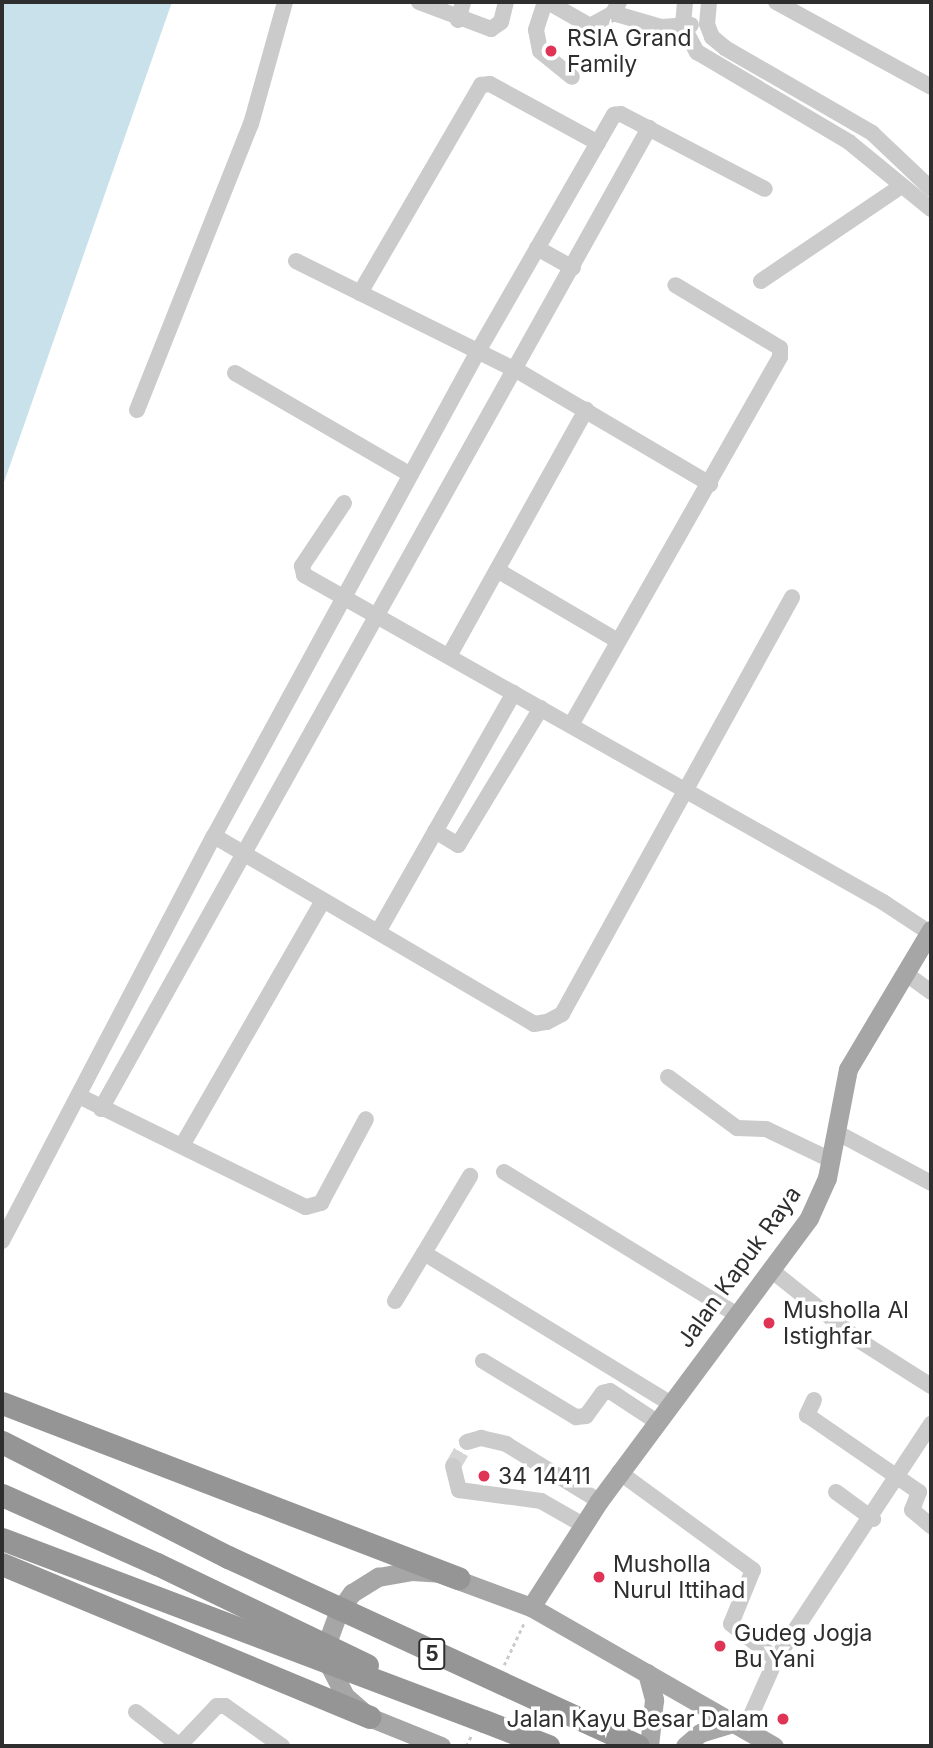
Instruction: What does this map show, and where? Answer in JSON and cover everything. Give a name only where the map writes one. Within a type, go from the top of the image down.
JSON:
[{"type":"highway","points":[[2,1403],[459,1578]]},
{"type":"highway","points":[[2,1442],[170,1529]]},
{"type":"highway","points":[[2,1459],[170,1529]]},
{"type":"highway","points":[[2,1495],[157,1564],[484,1721]]},
{"type":"highway","name":"5","points":[[170,1529],[638,1746]]},
{"type":"highway","points":[[2,1539],[548,1746]]},
{"type":"highway","points":[[2,1564],[369,1717]]},
{"type":"main road","name":"Jalan Kapuk Raya","points":[[531,1607],[598,1501],[771,1270],[819,1201],[831,1160],[848,1069],[905,973],[925,956],[930,931]]},
{"type":"main road","points":[[435,1745],[369,1717],[345,1696],[330,1667],[329,1633],[344,1602],[368,1582],[393,1573],[424,1571],[459,1578],[531,1607],[737,1728],[774,1746]]},
{"type":"main road","points":[[647,1673],[654,1700],[649,1746]]},
{"type":"main road","points":[[685,1746],[700,1733],[737,1728]]},
{"type":"street","points":[[137,410],[251,124],[285,2]]},
{"type":"street","points":[[458,20],[463,2]]},
{"type":"street","points":[[426,3],[458,20],[491,29],[501,22],[506,2]]},
{"type":"street","points":[[572,77],[540,51],[536,30],[546,2],[590,26],[616,7],[661,27],[707,24]]},
{"type":"street","points":[[685,2],[682,26],[689,44],[708,60],[849,142],[900,187],[931,209]]},
{"type":"street","points":[[709,2],[707,24],[712,37],[872,133],[931,189]]},
{"type":"street","points":[[776,2],[931,88]]},
{"type":"street","points":[[360,293],[481,85],[490,84],[598,143]]},
{"type":"street","points":[[2,1241],[81,1097],[214,836],[477,353],[617,113],[765,189]]},
{"type":"street","points":[[101,1109],[242,851],[517,371],[649,128]]},
{"type":"street","points":[[761,281],[900,187]]},
{"type":"street","points":[[537,248],[573,268]]},
{"type":"street","points":[[296,261],[517,371],[710,484]]},
{"type":"street","points":[[571,725],[710,484],[781,352],[675,285]]},
{"type":"street","points":[[235,373],[411,475]]},
{"type":"street","points":[[449,656],[586,410]]},
{"type":"street","points":[[344,503],[301,572],[930,931]]},
{"type":"street","points":[[497,570],[618,640]]},
{"type":"street","points":[[214,836],[534,1024],[547,1022],[562,1014],[688,791],[792,597]]},
{"type":"street","points":[[377,932],[514,693]]},
{"type":"street","points":[[435,831],[458,845],[541,708]]},
{"type":"street","points":[[183,1144],[323,901]]},
{"type":"street","points":[[905,973],[931,992]]},
{"type":"street","points":[[667,1077],[737,1128],[766,1129],[831,1160]]},
{"type":"street","points":[[81,1097],[101,1109],[183,1144],[306,1207],[321,1203],[366,1119]]},
{"type":"street","points":[[836,1132],[931,1183]]},
{"type":"street","points":[[504,1172],[737,1315]]},
{"type":"street","points":[[395,1301],[470,1176]]},
{"type":"street","points":[[424,1252],[670,1403]]},
{"type":"street","points":[[771,1270],[860,1341],[931,1386]]},
{"type":"street","points":[[483,1361],[576,1417],[586,1416],[603,1393],[610,1391],[657,1422]]},
{"type":"street","points":[[814,1400],[808,1416],[901,1477],[919,1492],[912,1510],[931,1526]]},
{"type":"street","points":[[737,1728],[776,1659],[901,1477],[931,1424]]},
{"type":"street","points":[[467,1442],[481,1438],[506,1444],[598,1501]]},
{"type":"street","points":[[453,1466],[459,1490],[541,1501],[583,1525]]},
{"type":"street","points":[[619,1472],[753,1570],[731,1624],[776,1659]]},
{"type":"street","points":[[836,1492],[873,1519]]},
{"type":"street","points":[[136,1712],[179,1746],[217,1706],[225,1706],[282,1746]]},
{"type":"water","points":[[2,2],[172,2],[2,488]]},
{"type":"tunnel","points":[[453,1466],[467,1442]]},
{"type":"place","name":"RSIA Grand Family","points":[[551,51]]},
{"type":"place","name":"Musholla Al Istighfar","points":[[769,1323]]},
{"type":"place","name":"34 14411","points":[[484,1476]]},
{"type":"place","name":"Musholla Nurul Ittihad","points":[[599,1577]]},
{"type":"place","name":"Gudeg Jogja Bu Yani","points":[[720,1646]]},
{"type":"place","name":"Jalan Kayu Besar Dalam","points":[[783,1719]]}]
